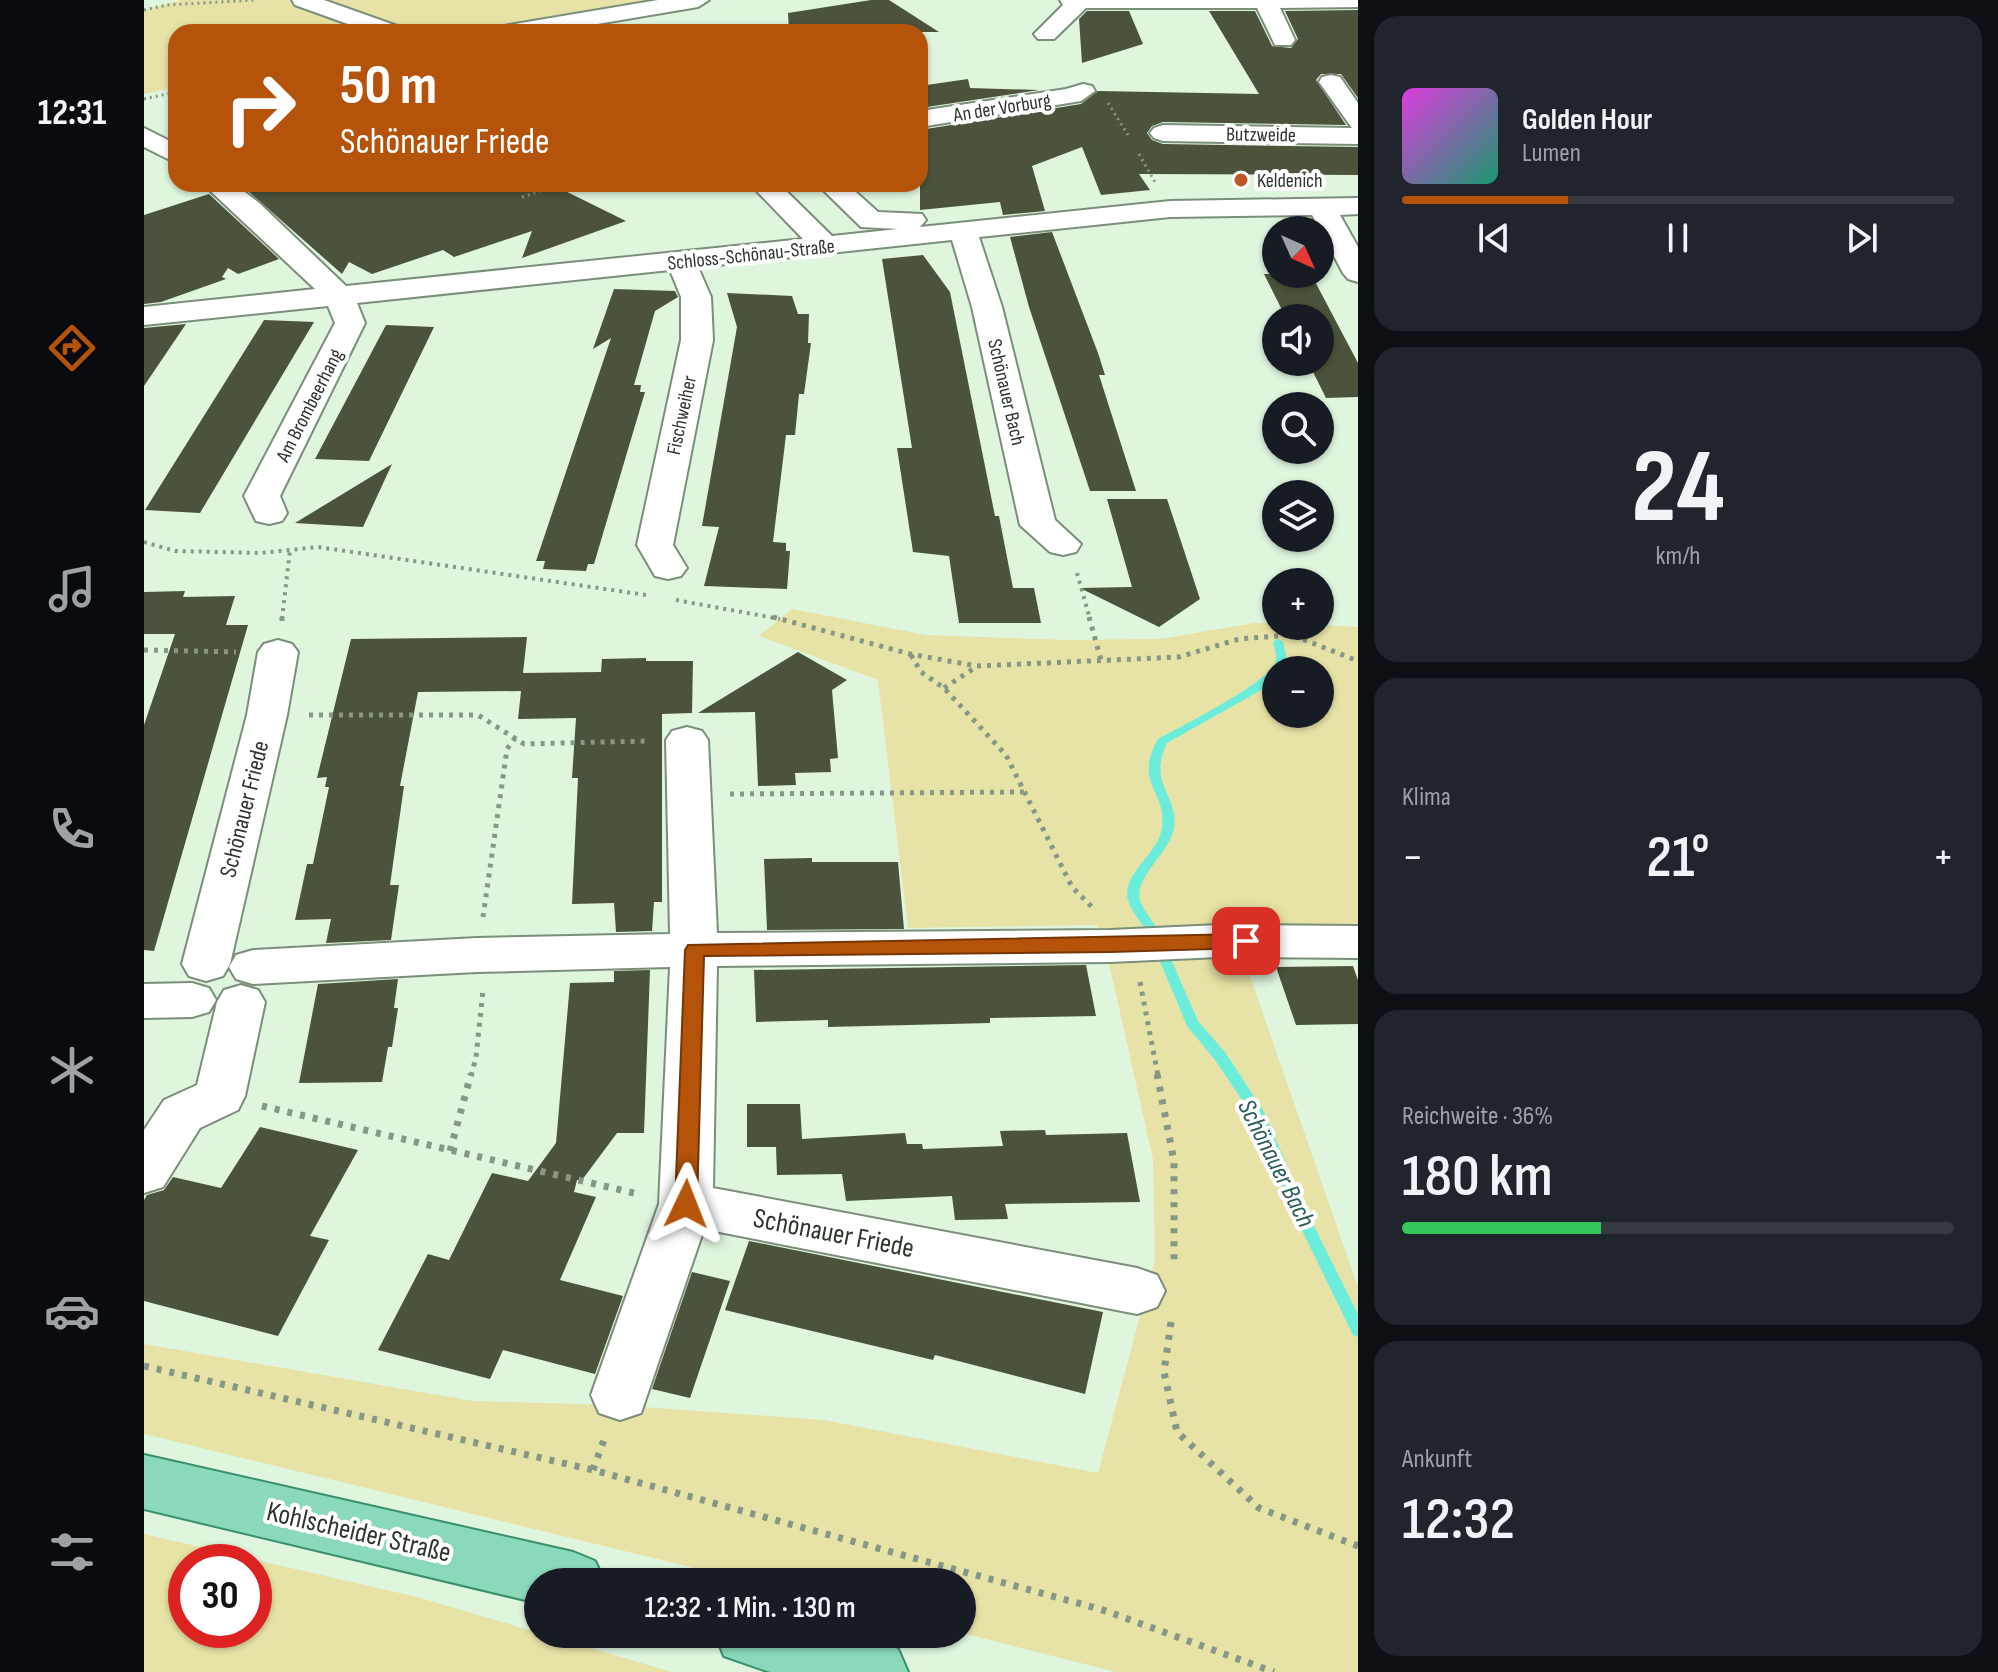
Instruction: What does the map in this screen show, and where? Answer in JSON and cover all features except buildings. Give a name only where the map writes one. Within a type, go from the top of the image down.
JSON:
[{"type":"main road","name":"Kohlscheider Straße","points":[[144,1482],[524,1571]]},
{"type":"main road","points":[[794,1648],[875,1672]]},
{"type":"street","points":[[303,0],[370,24]]},
{"type":"street","points":[[556,24],[698,0]]},
{"type":"street","points":[[1046,34],[1076,1],[1358,0]]},
{"type":"street","points":[[1266,2],[1283,40]]},
{"type":"street","points":[[1331,82],[1358,122]]},
{"type":"street","name":"An der Vorburg","points":[[928,124],[1072,96],[1083,91]]},
{"type":"street","name":"Butzweide","points":[[1163,133],[1358,136]]},
{"type":"street","points":[[144,136],[168,150]]},
{"type":"street","points":[[227,192],[339,296]]},
{"type":"street","points":[[772,192],[826,246]]},
{"type":"street","points":[[840,192],[871,221],[920,220],[948,232]]},
{"type":"street","name":"Schloss-Schönau-Straße","points":[[144,316],[1170,209],[1358,206]]},
{"type":"street","points":[[1322,207],[1358,273]]},
{"type":"street","name":"Schönauer Bach","points":[[948,232],[987,307],[1038,525],[1063,544]]},
{"type":"street","name":"Fischweiher","points":[[664,588],[655,545],[697,340],[696,297],[681,261]]},
{"type":"street","name":"Am Brombeerhang","points":[[269,513],[262,496],[350,323],[339,296]]},
{"type":"street","name":"Schönauer Friede","points":[[144,1001],[199,982],[267,715],[278,652]]},
{"type":"street","points":[[620,1395],[686,1204],[694,950],[687,740]]},
{"type":"street","points":[[144,1172],[201,1105],[247,984],[482,956],[1219,941],[1358,942]]},
{"type":"street","name":"Schönauer Friede","points":[[686,1204],[1161,1291]]},
{"type":"path","points":[[144,10],[167,5],[254,0]]},
{"type":"path","points":[[144,99],[168,94]]},
{"type":"path","points":[[522,197],[537,192]]},
{"type":"path","points":[[144,542],[175,551],[318,547],[664,588],[910,654],[977,666],[1179,657],[1239,639],[1292,635],[1358,661]]},
{"type":"path","points":[[1063,544],[1073,557],[1101,660]]},
{"type":"path","points":[[144,650],[278,652],[290,550]]},
{"type":"path","points":[[910,654],[921,672],[944,688],[1006,755],[1072,887],[1102,917],[1122,945],[1174,1161],[1161,1291],[1164,1372],[1177,1432],[1259,1508],[1358,1546]]},
{"type":"path","points":[[944,688],[977,666]]},
{"type":"path","points":[[267,715],[478,715],[524,744],[687,740]]},
{"type":"path","points":[[450,1151],[476,1057],[482,956],[507,749],[515,738]]},
{"type":"path","points":[[688,795],[1025,792]]},
{"type":"path","points":[[201,1105],[450,1151],[686,1204]]},
{"type":"path","points":[[144,1366],[593,1470],[1103,1610],[1274,1672]]},
{"type":"shaded area","points":[[182,0],[667,0],[540,24],[168,24],[168,89],[144,94],[144,10]]},
{"type":"shaded area","points":[[792,609],[926,635],[1068,640],[1160,639],[1255,623],[1262,623],[1262,640],[1334,640],[1334,626],[1358,627],[1358,929],[1234,930],[1358,1287],[1358,1672],[1116,1672],[976,1637],[976,1568],[694,1568],[144,1434],[144,1344],[473,1401],[615,1405],[824,1420],[1098,1473],[1155,1260],[1153,1159],[1109,963],[1097,925],[908,928],[878,680],[759,636]]},
{"type":"shaded area","points":[[144,1534],[187,1544],[168,1544],[168,1648],[272,1648],[272,1564],[417,1597],[524,1628],[524,1648],[590,1648],[672,1672],[144,1672]]},
{"type":"waterway","name":"Schönauer Bach","points":[[1278,642],[1281,656]]},
{"type":"waterway","name":"Schönauer Bach","points":[[1150,927],[1134,900],[1133,892],[1168,830],[1168,814],[1155,779],[1154,767],[1162,741],[1262,684]]},
{"type":"waterway","name":"Schönauer Bach","points":[[1165,959],[1192,1023],[1220,1056],[1256,1110],[1301,1214],[1358,1330]]},
{"type":"place","name":"Keldenich","points":[[1241,180]]},
{"type":"route","points":[[686,1204],[694,950],[1110,946],[1246,941]]}]
